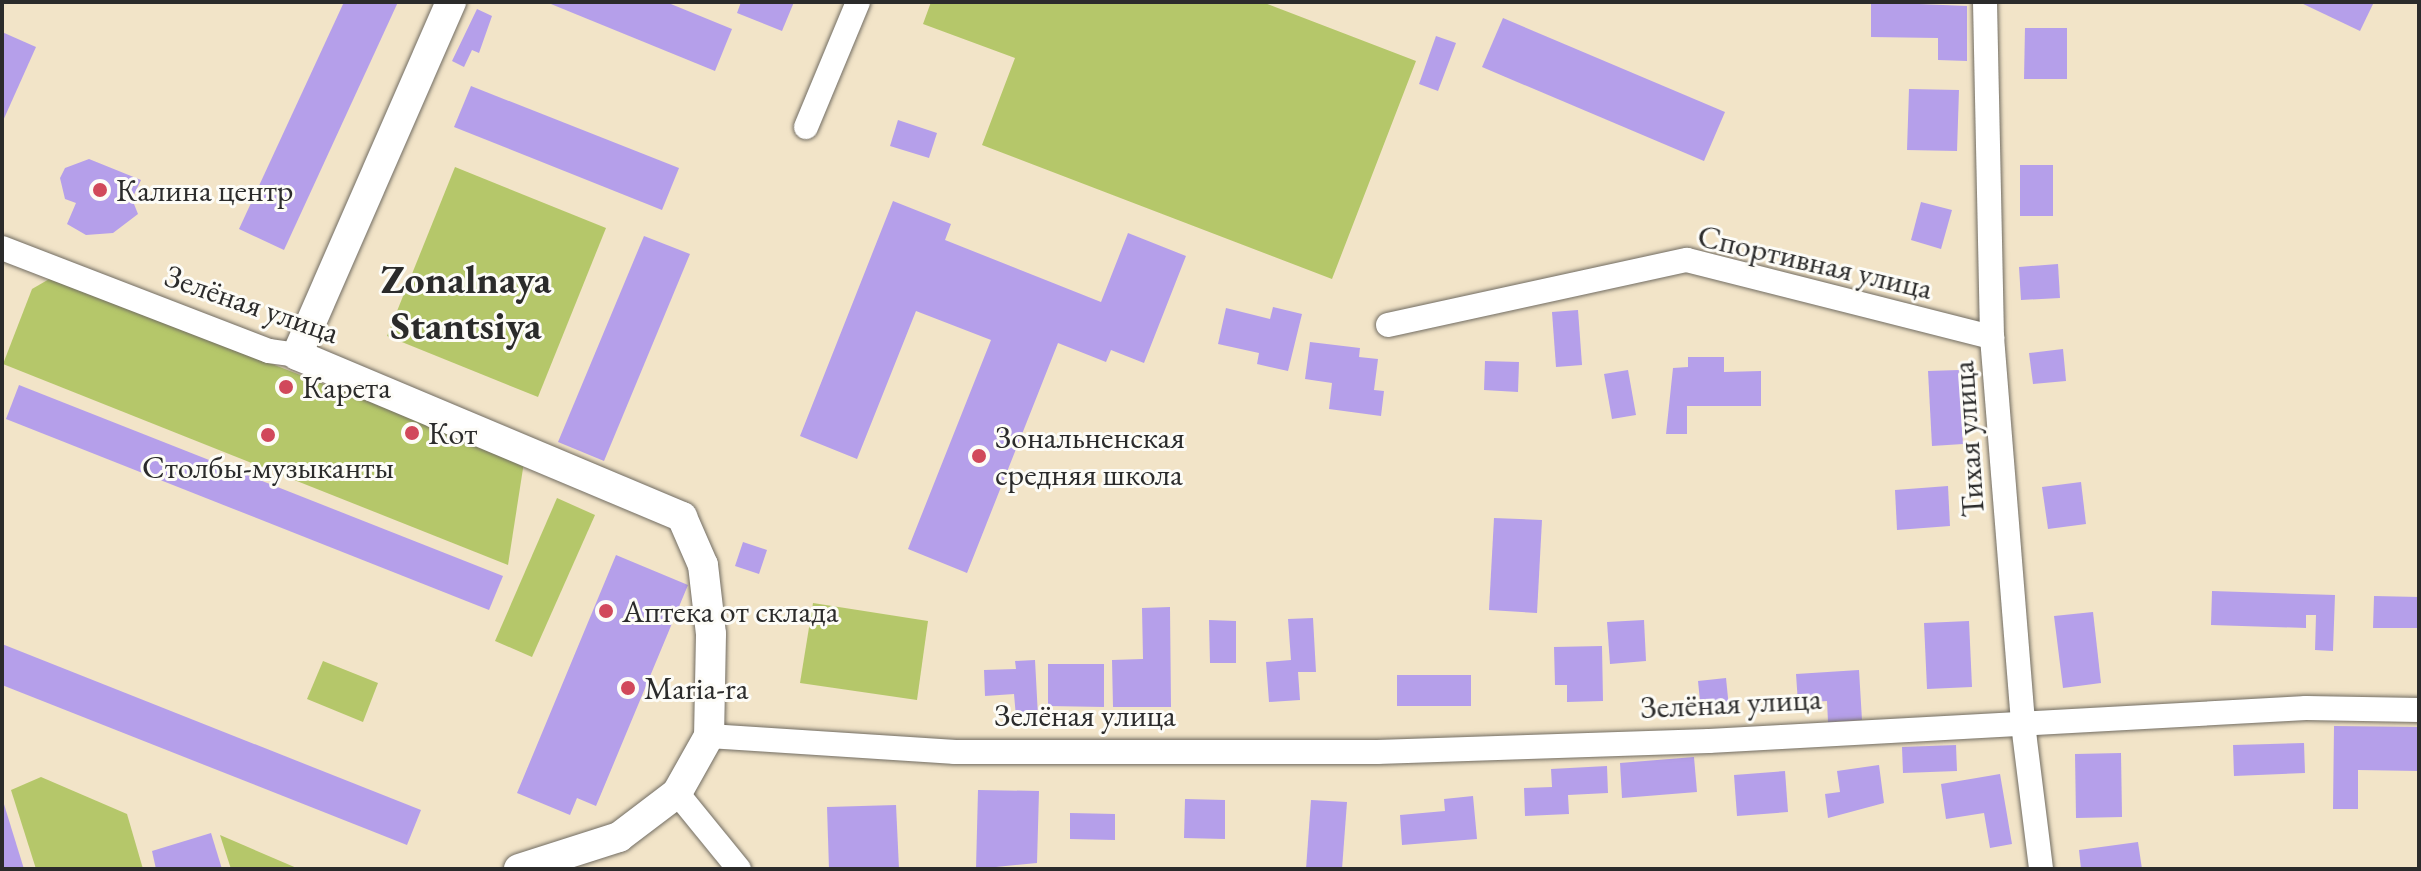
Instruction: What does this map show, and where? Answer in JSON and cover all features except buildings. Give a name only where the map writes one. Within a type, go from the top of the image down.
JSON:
[{"type":"street","points":[[297,355],[451,2]]},
{"type":"street","points":[[806,127],[858,2]]},
{"type":"street","name":"Тихая улица","points":[[1985,2],[1992,337],[2023,724],[2041,869]]},
{"type":"street","name":"Зелёная улица","points":[[2,248],[269,351],[297,355],[682,517],[703,565],[711,634],[709,736],[955,752],[1377,752],[2023,724],[2306,708],[2419,710]]},
{"type":"street","name":"Спортивная улица","points":[[1388,325],[1687,260],[1992,337]]},
{"type":"street","points":[[519,869],[619,837],[677,793],[709,736]]},
{"type":"street","points":[[677,793],[739,869]]},
{"type":"green space","points":[[931,2],[1262,2],[1416,61],[1332,279],[982,145],[1015,58],[923,24]]},
{"type":"green space","points":[[455,167],[606,228],[538,397],[387,336]]},
{"type":"green space","points":[[51,278],[524,462],[508,565],[3,364],[32,289]]},
{"type":"green space","points":[[557,498],[595,515],[532,657],[495,641]]},
{"type":"green space","points":[[813,603],[928,621],[917,700],[800,683]]},
{"type":"green space","points":[[323,661],[378,683],[363,722],[307,699]]},
{"type":"green space","points":[[41,777],[127,814],[143,869],[36,869],[11,790]]},
{"type":"green space","points":[[220,835],[299,869],[231,869]]},
{"type":"place","name":"Калина центр","points":[[100,190]]},
{"type":"place","name":"Карета","points":[[286,387]]},
{"type":"place","name":"Кот","points":[[412,433]]},
{"type":"place","name":"Столбы-музыканты","points":[[268,435]]},
{"type":"place","name":"Зональненская средняя школа","points":[[979,456]]},
{"type":"place","name":"Аптека от склада","points":[[606,611]]},
{"type":"place","name":"Maria-ra","points":[[628,688]]},
{"type":"district","name":"Zonalnaya Stantsiya","points":[[466,302]]}]
